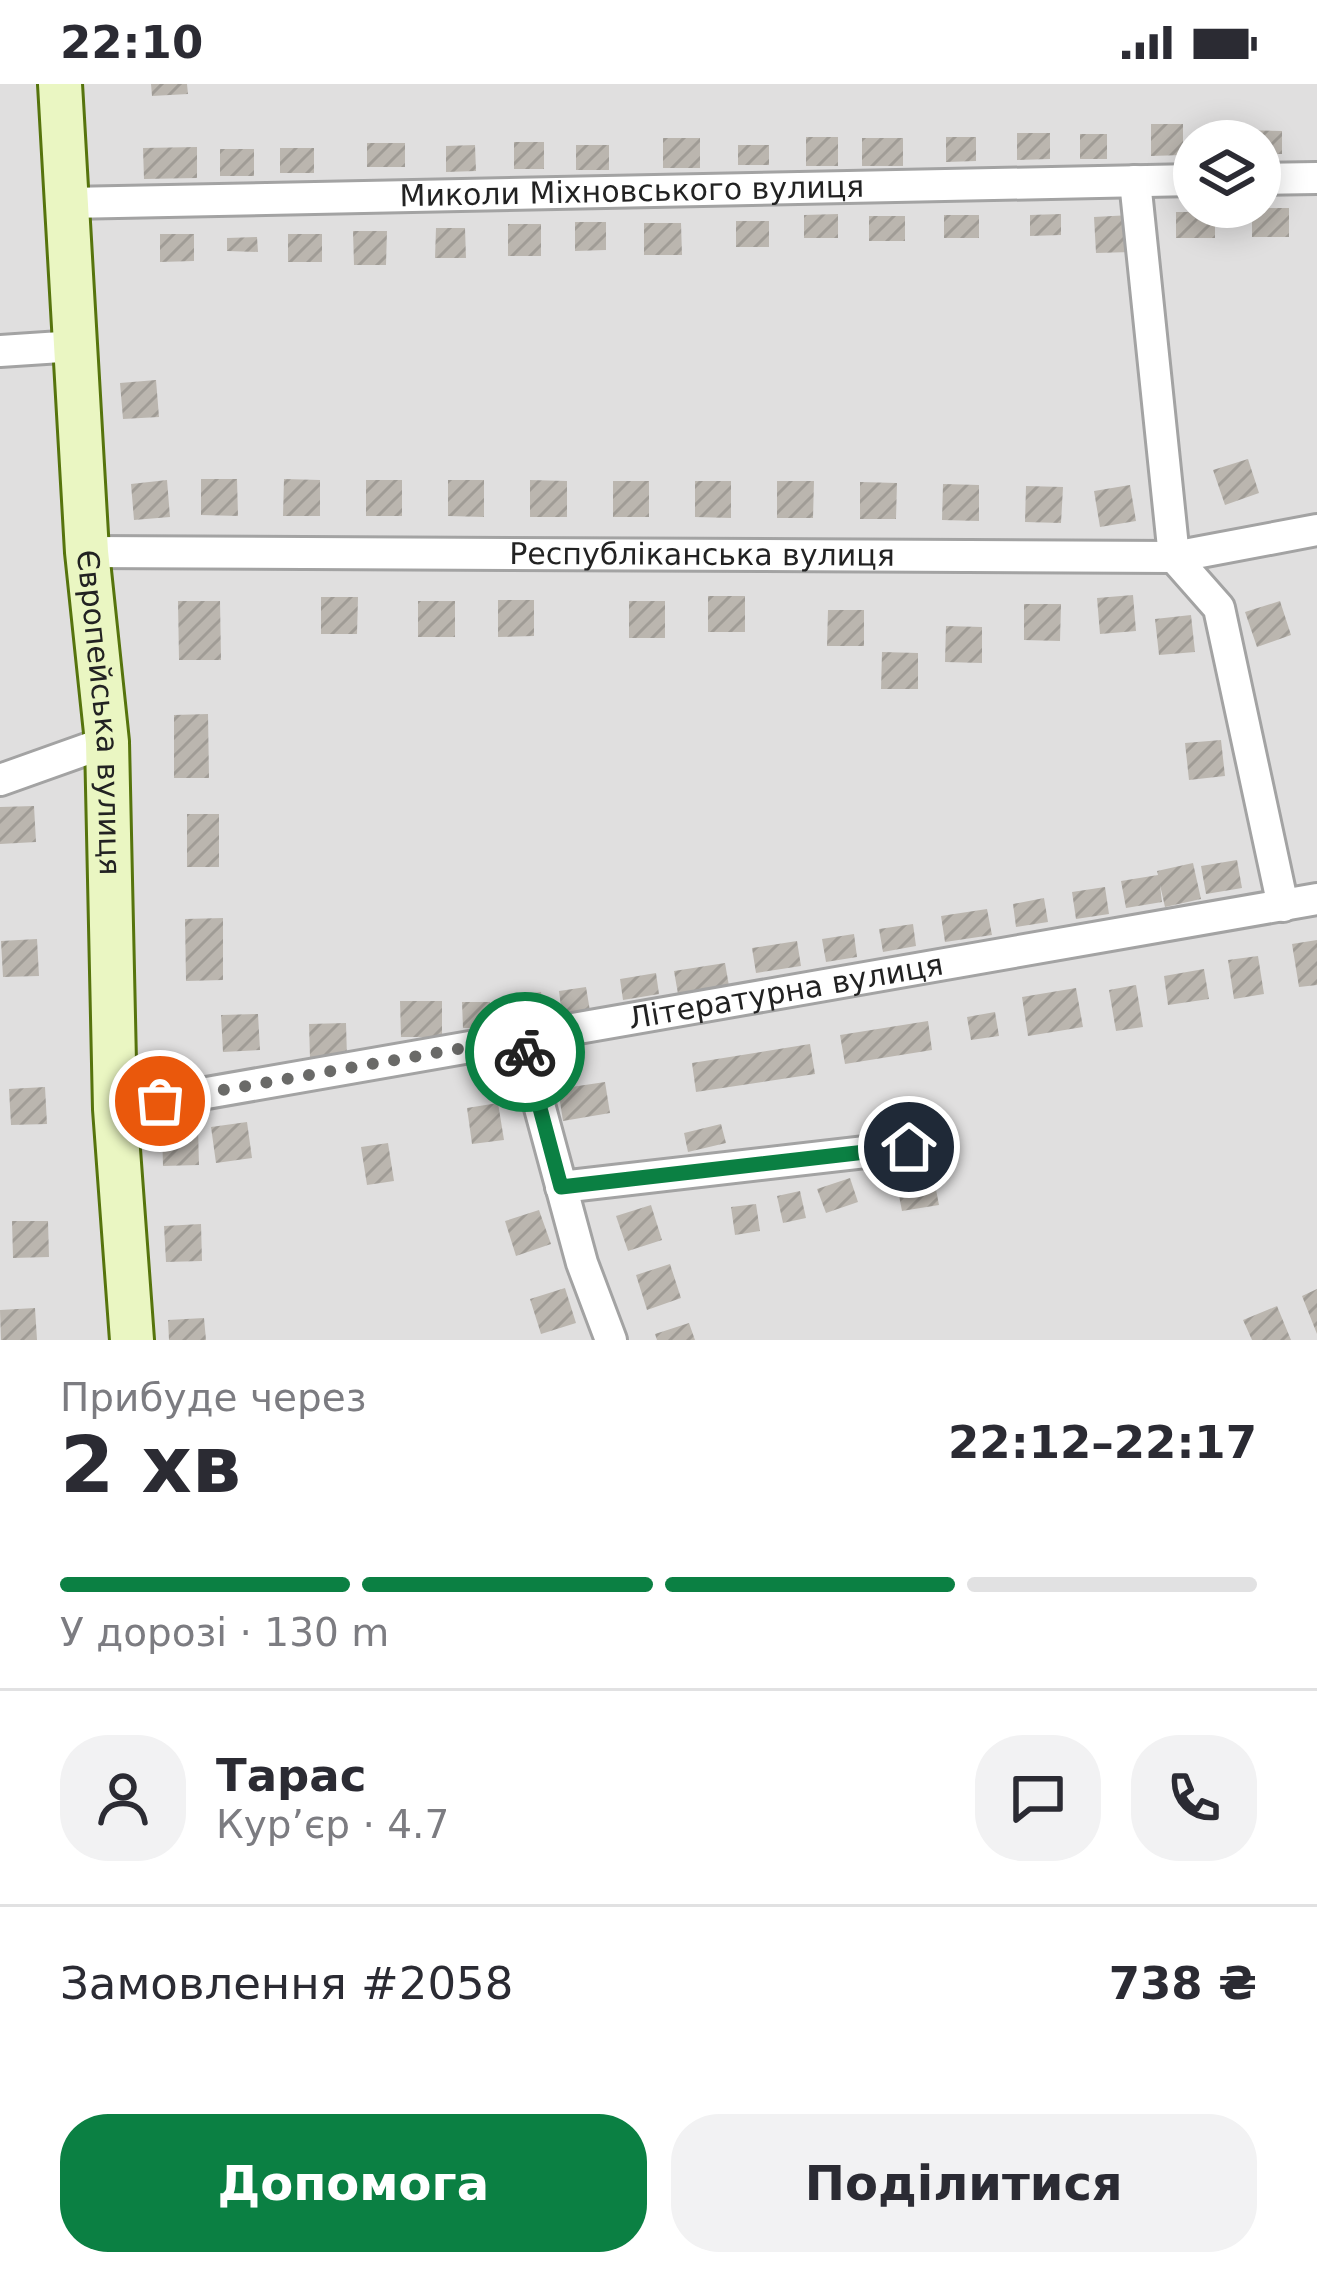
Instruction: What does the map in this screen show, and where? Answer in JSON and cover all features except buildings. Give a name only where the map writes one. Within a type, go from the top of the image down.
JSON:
[{"type":"street","name":"Європейська вулиця","points":[[60,84],[87,553],[107,742],[115,1109],[132,1340]]},
{"type":"street","points":[[1281,179],[1317,178]]},
{"type":"street","name":"Миколи Міхновського вулиця","points":[[68,203],[1173,181]]},
{"type":"street","points":[[1135,182],[1174,557],[1219,608],[1283,906]]},
{"type":"street","points":[[0,351],[76,346]]},
{"type":"street","name":"Республіканська вулиця","points":[[87,553],[1174,557],[1317,530]]},
{"type":"street","points":[[0,781],[107,742]]},
{"type":"street","name":"Літературна вулиця","points":[[115,1109],[1317,899]]},
{"type":"street","points":[[521,1038],[582,1263],[610,1340]]},
{"type":"street","points":[[561,1187],[909,1147]]},
{"type":"shaded area","points":[[0,84],[1317,84],[1317,1340],[0,1340]]},
{"type":"way so far","points":[[160,1101],[521,1038],[525,1052]]},
{"type":"route","points":[[525,1052],[561,1187],[909,1147]]}]
